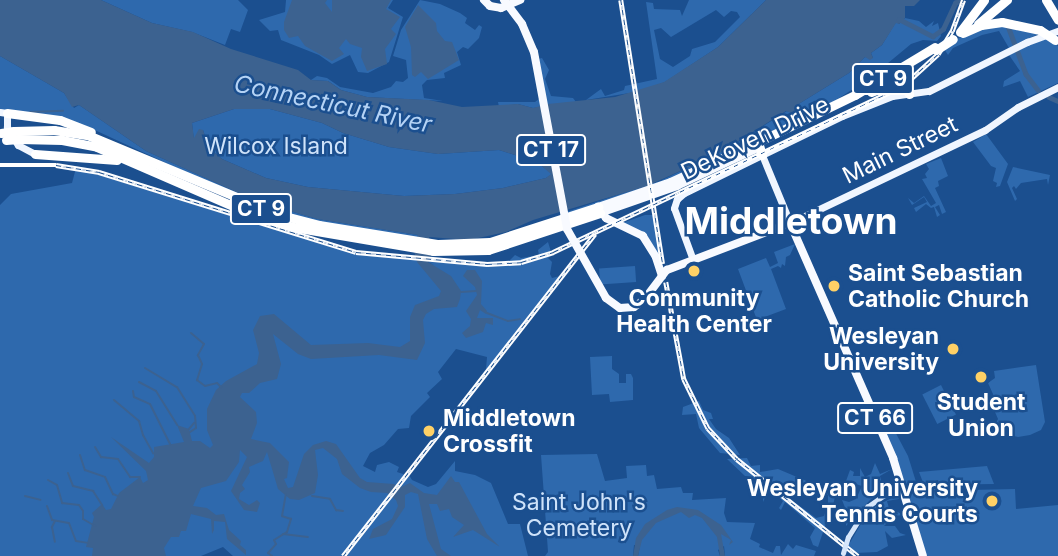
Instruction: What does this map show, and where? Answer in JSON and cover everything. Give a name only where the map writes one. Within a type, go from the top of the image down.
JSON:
[{"type":"highway","points":[[484,0],[488,5],[499,8],[520,0]]},
{"type":"highway","name":"Main Street","points":[[504,0],[522,24],[534,52],[567,229],[606,298],[619,311],[635,311],[646,304],[662,275],[674,268],[790,223]]},
{"type":"highway","points":[[956,36],[969,24],[984,0]]},
{"type":"highway","name":"CT 9","points":[[604,215],[614,208],[677,186],[761,147],[956,36],[1004,0]]},
{"type":"highway","points":[[1048,0],[1056,16]]},
{"type":"highway","points":[[956,36],[981,25],[1002,22],[1021,24],[1057,38]]},
{"type":"highway","name":"CT 9","points":[[1,134],[90,145],[281,224],[431,247],[464,245],[491,242],[604,215],[671,181],[761,147],[936,48]]},
{"type":"highway","points":[[830,107],[856,93],[898,80],[904,83],[909,94]]},
{"type":"highway","points":[[4,113],[65,121],[124,148]]},
{"type":"highway","name":"CT 9","points":[[17,135],[74,132],[124,148],[277,215],[414,244]]},
{"type":"highway","points":[[35,154],[110,158],[183,184]]},
{"type":"highway","points":[[604,215],[641,234],[662,275]]},
{"type":"highway","name":"CT 66","points":[[790,223],[890,452],[923,556]]},
{"type":"main road","name":"DeKoven Drive","points":[[693,260],[674,204],[684,192],[761,147],[885,98],[929,91],[1023,44],[1057,38]]},
{"type":"main road","name":"Main Street","points":[[790,223],[987,129],[1013,111],[1058,87]]},
{"type":"main road","points":[[4,113],[6,125],[17,144],[35,154]]},
{"type":"main road","points":[[1,134],[18,148],[35,154]]},
{"type":"main road","points":[[761,147],[790,223]]},
{"type":"main road","points":[[843,554],[848,537],[867,507],[902,488]]},
{"type":"green space","points":[[101,0],[238,0],[248,10],[240,32],[231,29],[225,45],[192,32],[152,23]]},
{"type":"green space","points":[[286,0],[393,0],[388,8],[403,17],[389,62],[368,73],[358,72],[350,55],[332,64],[319,55],[281,40],[278,30],[270,31],[259,20],[285,12]]},
{"type":"green space","points":[[420,0],[440,4],[460,13],[467,18],[465,23],[475,30],[479,25],[482,27],[479,38],[468,49],[463,47],[457,52],[461,65],[444,73],[445,78],[427,80],[422,85],[424,98],[443,101],[367,97],[341,90],[328,81],[311,80],[317,76],[327,78],[340,87],[373,93],[391,87],[396,81],[403,82],[408,78],[406,60],[393,56],[401,30]]},
{"type":"green space","points":[[689,0],[766,0],[718,47],[665,82],[642,91],[586,100],[601,89],[605,96],[624,90],[625,86],[657,79],[646,2],[653,3],[654,9],[680,10],[682,16]],"holes":[[[716,10],[724,17],[731,11],[737,12],[740,17],[715,42],[692,49],[690,56],[673,67],[660,59],[654,30],[661,28],[671,37]]]},
{"type":"green space","points":[[905,18],[919,21],[926,27],[934,21],[932,26],[938,23],[941,36],[937,41],[923,40],[911,44],[870,78],[833,102],[673,178],[567,216],[566,212],[660,181],[725,150],[787,111],[794,114],[797,105],[849,73],[865,57],[873,58],[871,53],[882,45],[896,22],[899,24]]},
{"type":"green space","points":[[1011,25],[1038,34],[1009,48],[999,31],[982,35],[953,48],[948,55],[943,47],[971,31]]},
{"type":"green space","points":[[1047,37],[1058,46],[1058,83],[1028,97],[1020,81],[1003,87],[1004,81],[1020,71],[1009,55]]},
{"type":"green space","points":[[0,56],[64,93],[74,108],[79,105],[146,151],[256,201],[317,219],[418,235],[417,238],[304,219],[242,198],[86,126],[0,110]]},
{"type":"green space","points":[[542,58],[549,70],[545,79],[551,96],[573,98],[576,102],[533,108],[518,104],[499,107],[498,102],[535,102],[544,95],[538,59]]},
{"type":"green space","name":"Wilcox Island","points":[[234,109],[270,109],[322,123],[343,133],[389,147],[438,154],[499,150],[537,162],[552,174],[546,178],[503,188],[455,194],[404,196],[308,187],[266,178],[222,159],[209,148],[203,130],[194,141],[192,123]]},
{"type":"green space","points":[[986,134],[1008,164],[1000,186],[996,187],[997,183],[993,181],[996,168],[991,166],[973,142]]},
{"type":"green space","points":[[941,158],[948,176],[938,181],[939,186],[935,188],[946,212],[942,214],[939,205],[935,207],[940,215],[937,217],[934,207],[931,208],[926,204],[916,212],[914,208],[927,202],[924,197],[912,205],[908,198],[914,203],[924,196],[931,206],[936,203],[922,179],[927,178],[925,174],[929,169],[926,164]]},
{"type":"green space","points":[[1013,167],[1050,175],[1048,185],[1047,179],[1021,183],[1016,189],[1014,186],[1012,188],[1017,199],[1015,201],[1007,182]]},
{"type":"green space","points":[[76,168],[358,255],[416,259],[434,265],[428,262],[514,265],[531,260],[508,262],[515,255],[521,258],[539,255],[538,250],[548,242],[552,255],[548,258],[552,262],[550,274],[552,278],[560,276],[442,431],[486,369],[487,357],[456,349],[438,372],[442,379],[427,393],[430,397],[411,416],[409,428],[398,429],[384,445],[370,453],[363,466],[375,472],[377,465],[389,462],[399,467],[397,472],[406,475],[402,481],[409,475],[412,480],[428,487],[436,484],[455,461],[455,471],[475,475],[491,483],[508,524],[520,524],[528,556],[233,556],[223,547],[201,556],[0,556],[0,205],[11,194],[72,183]]},
{"type":"green space","points":[[653,215],[662,265],[656,252],[622,223]]},
{"type":"green space","points":[[795,244],[790,255],[786,257],[785,266],[782,264],[781,268],[778,266],[771,269],[786,309],[757,320],[738,269],[766,258],[770,267],[778,263],[774,252]]},
{"type":"green space","points":[[635,266],[636,282],[600,284],[599,269]]},
{"type":"green space","points":[[612,356],[612,369],[619,374],[619,383],[626,383],[626,374],[631,374],[633,378],[633,400],[610,402],[609,394],[592,395],[590,357]]},
{"type":"green space","points":[[1036,365],[1045,422],[1041,430],[1030,435],[1018,437],[1006,434],[995,425],[998,419],[992,405],[997,403],[988,383],[995,378],[994,371]]},
{"type":"green space","points":[[941,385],[956,414],[937,424],[922,395]]},
{"type":"green space","points":[[699,401],[703,410],[711,413],[713,419],[709,419],[716,429],[729,438],[740,455],[720,453],[699,428],[696,414],[682,415],[683,407]]},
{"type":"green space","points":[[883,409],[908,456],[917,485],[904,484],[877,412]]},
{"type":"green space","name":"Saint John's Cemetery","points":[[597,454],[605,481],[627,478],[626,466],[646,465],[647,476],[654,475],[657,489],[681,487],[683,493],[693,493],[692,500],[726,498],[724,513],[727,522],[755,523],[750,539],[760,544],[759,547],[773,553],[776,546],[780,546],[781,555],[788,544],[793,549],[796,545],[816,551],[814,556],[725,556],[724,546],[718,550],[720,556],[638,556],[640,546],[634,545],[633,556],[545,556],[548,552],[541,455]]},
{"type":"green space","points":[[747,458],[751,466],[760,465],[760,472],[778,469],[823,488],[826,482],[835,497],[833,505],[828,504],[828,495],[811,489],[809,495],[810,489],[791,482],[786,496],[816,518],[824,516],[827,507],[831,508],[818,547],[813,545],[810,537],[815,528],[785,502],[781,510],[779,508],[783,501],[769,489],[763,502],[763,487],[752,477],[745,476],[727,459]]},
{"type":"green space","points":[[875,463],[880,474],[892,469],[880,476],[883,488],[897,486],[871,499],[846,526],[846,510],[842,500],[849,502],[856,499],[862,486],[846,481],[850,470],[854,472],[853,476],[860,476],[860,468],[865,477],[871,474]]},
{"type":"green space","points":[[987,466],[994,484],[924,485],[919,472]]},
{"type":"green space","points":[[911,489],[939,489],[939,495],[963,497],[965,503],[969,503],[969,490],[1015,489],[1016,509],[1058,505],[1058,556],[926,556],[908,493]]},
{"type":"green space","points":[[899,494],[899,499],[887,501],[889,508],[904,515],[893,516],[896,522],[888,522],[884,526],[895,526],[900,533],[906,535],[892,538],[885,531],[888,546],[877,552],[856,553],[848,546],[869,510]]},
{"type":"water","name":"Connecticut River","points":[[0,0],[101,0],[152,23],[193,32],[231,49],[298,70],[311,80],[328,81],[341,90],[367,97],[429,100],[462,107],[518,104],[533,108],[615,97],[664,82],[718,47],[766,0],[920,0],[914,6],[905,6],[905,18],[899,24],[896,23],[882,45],[871,53],[873,58],[870,60],[865,57],[849,73],[797,105],[794,114],[786,111],[718,154],[647,186],[533,220],[506,232],[469,240],[429,237],[434,255],[427,257],[428,262],[451,276],[461,291],[457,307],[434,309],[426,314],[423,320],[425,343],[417,360],[379,355],[311,359],[298,354],[273,334],[281,364],[277,379],[260,383],[249,393],[242,393],[240,397],[256,412],[257,423],[251,439],[270,443],[289,462],[287,478],[284,479],[288,488],[293,487],[304,454],[313,445],[326,441],[336,444],[360,478],[367,482],[394,484],[399,488],[410,483],[424,493],[437,495],[451,476],[455,482],[459,482],[487,534],[500,547],[473,530],[453,537],[464,525],[452,517],[449,509],[440,511],[437,504],[429,504],[441,549],[451,556],[437,556],[427,539],[418,494],[411,492],[405,495],[405,507],[386,535],[369,539],[373,529],[392,519],[398,506],[396,500],[387,493],[360,488],[342,474],[337,459],[323,448],[315,450],[318,475],[315,493],[299,500],[290,499],[278,489],[267,452],[263,461],[249,467],[250,472],[242,485],[245,489],[240,493],[239,499],[249,505],[257,500],[260,503],[257,512],[244,510],[231,491],[247,457],[240,450],[239,462],[226,481],[201,488],[193,506],[207,508],[216,515],[224,514],[229,530],[241,541],[240,545],[246,550],[246,555],[227,539],[225,522],[214,521],[212,534],[211,519],[191,514],[186,531],[181,531],[179,537],[171,537],[164,548],[166,556],[92,556],[93,548],[86,547],[94,517],[92,513],[102,504],[106,510],[111,509],[119,493],[140,477],[143,483],[148,480],[146,471],[111,437],[149,463],[154,457],[154,447],[184,442],[177,425],[189,429],[192,441],[200,441],[210,448],[213,445],[207,430],[207,409],[216,390],[226,381],[257,364],[259,353],[253,330],[260,316],[274,314],[311,345],[368,343],[400,347],[410,341],[410,317],[415,305],[439,296],[441,291],[417,262],[414,251],[418,235],[317,219],[256,201],[146,151],[79,105],[72,107],[64,93],[0,56]],"holes":[[[234,109],[270,109],[322,123],[343,133],[389,147],[438,154],[499,150],[537,162],[551,174],[546,178],[503,188],[455,194],[404,196],[308,187],[266,178],[222,159],[209,148],[203,130],[199,129],[194,138],[192,123]]]},
{"type":"water","points":[[292,0],[327,0],[325,3],[332,12],[332,0],[391,0],[386,9],[400,17],[391,29],[396,34],[385,49],[387,64],[367,71],[361,57],[362,48],[350,44],[346,39],[339,48],[344,54],[332,61],[305,46],[298,36],[289,38],[284,30],[284,22]]},
{"type":"water","points":[[418,5],[436,23],[437,31],[445,41],[452,42],[459,60],[428,79],[421,72],[415,77],[412,75],[411,47],[405,27]]},
{"type":"water","points":[[467,270],[475,270],[482,281],[481,304],[487,311],[486,314],[480,310],[477,318],[493,318],[493,325],[486,323],[483,332],[466,338],[462,333],[470,326],[471,319],[466,311],[477,295],[475,287],[463,276]]},
{"type":"water","points":[[677,507],[698,510],[721,525],[733,542],[729,545],[731,540],[721,534],[725,556],[720,556],[717,537],[702,518],[695,515],[689,518],[681,512],[656,523],[642,540],[638,556],[633,556],[636,538],[645,524]]},
{"type":"waterway","points":[[899,19],[933,36],[943,29],[955,3],[961,0]]},
{"type":"waterway","points":[[1008,26],[1026,74],[1038,90]]},
{"type":"waterway","points":[[1049,97],[1058,101]]},
{"type":"waterway","points":[[30,112],[63,111]]},
{"type":"waterway","points":[[461,292],[476,291]]},
{"type":"waterway","points":[[487,313],[508,321],[520,319]]},
{"type":"waterway","points":[[191,333],[204,344],[198,355],[202,364],[197,380],[205,386],[217,383],[221,387]]},
{"type":"waterway","points":[[145,368],[177,387],[195,416],[196,428],[190,432]]},
{"type":"waterway","points":[[139,382],[156,391],[177,425]]},
{"type":"waterway","points":[[133,391],[134,397],[150,404],[170,444]]},
{"type":"waterway","points":[[114,400],[139,421],[153,453]]},
{"type":"waterway","points":[[189,429],[194,423]]},
{"type":"waterway","points":[[95,447],[101,457],[118,459],[130,477],[140,477]]},
{"type":"waterway","points":[[80,455],[85,470],[105,477],[113,494],[118,496]]},
{"type":"waterway","points":[[68,473],[73,486],[93,491],[102,505]]},
{"type":"waterway","points":[[48,480],[57,485],[62,503],[79,505],[83,511],[83,519],[95,526]]},
{"type":"waterway","points":[[272,556],[268,553],[276,544],[274,540],[287,532],[291,519],[282,516],[286,494]]},
{"type":"waterway","points":[[25,496],[41,500]]},
{"type":"waterway","points":[[312,496],[330,499],[336,510],[343,511]]},
{"type":"waterway","points":[[47,506],[52,520],[69,523],[76,541],[88,543]]},
{"type":"waterway","points":[[55,521],[52,527],[55,542]]},
{"type":"waterway","points":[[283,534],[308,537]]},
{"type":"railway","points":[[621,0],[663,264]]},
{"type":"railway","points":[[0,165],[56,165],[99,172],[356,252],[487,264],[521,262],[553,252],[904,85],[938,54],[952,31],[963,0]]},
{"type":"railway","points":[[343,556],[595,234]]},
{"type":"railway","points":[[666,282],[684,379],[708,428],[737,459],[858,556]]},
{"type":"place","name":"Community Health Center","points":[[694,271]]},
{"type":"place","name":"Saint Sebastian Catholic Church","points":[[834,286]]},
{"type":"place","name":"Wesleyan University","points":[[953,349]]},
{"type":"place","name":"Student Union","points":[[981,377]]},
{"type":"place","name":"Middletown Crossfit","points":[[429,431]]},
{"type":"place","name":"Wesleyan University Tennis Courts","points":[[992,501]]},
{"type":"district","name":"Middletown","points":[[791,221]]}]
